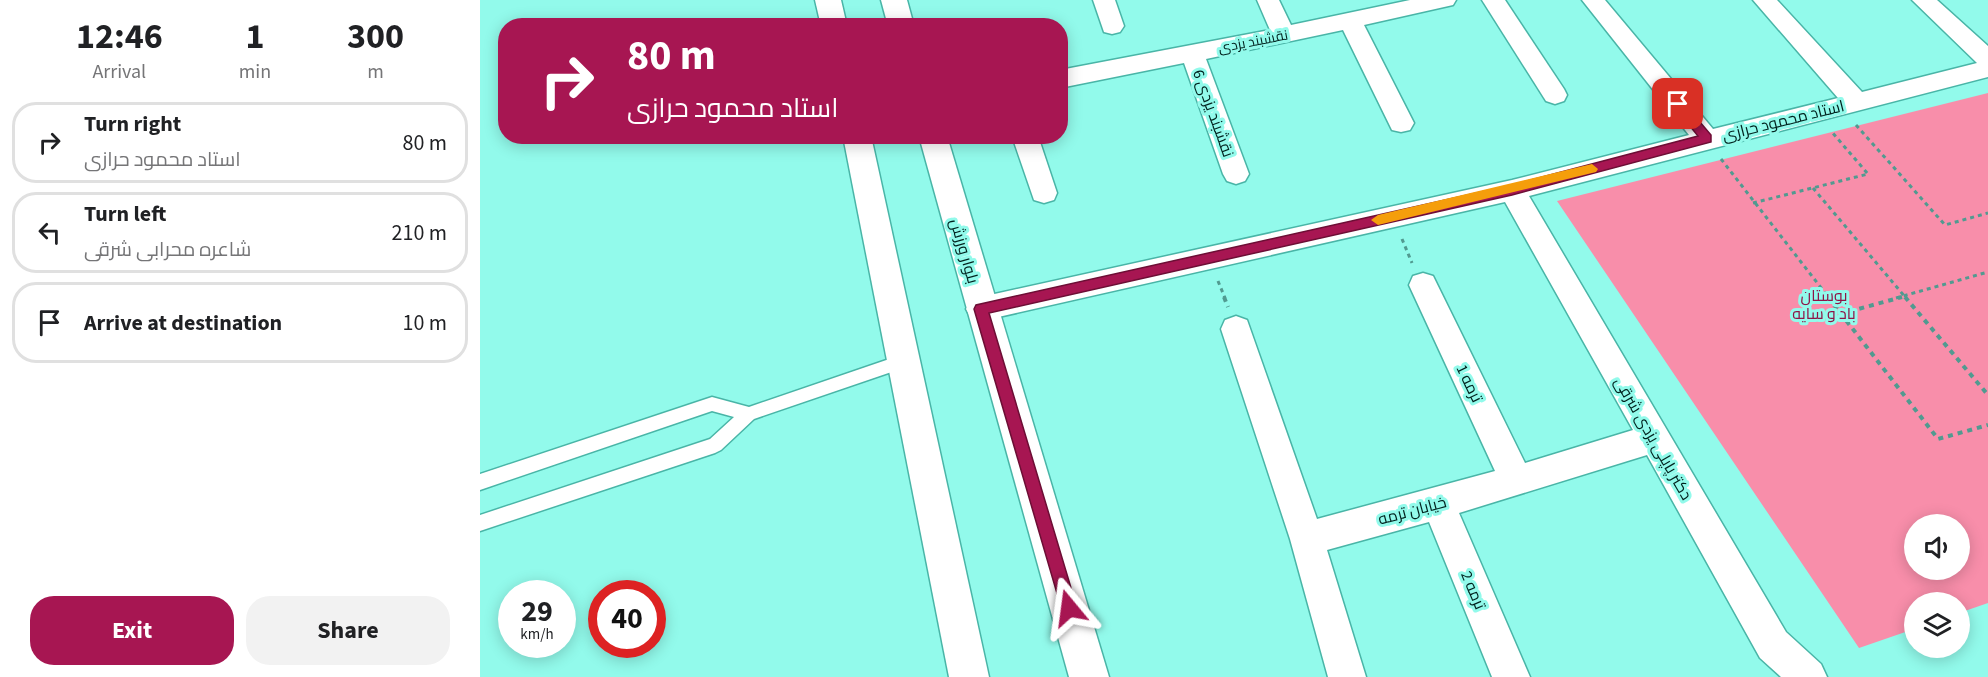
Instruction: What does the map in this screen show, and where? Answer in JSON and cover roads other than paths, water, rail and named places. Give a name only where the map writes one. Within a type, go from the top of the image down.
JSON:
[{"type":"street","points":[[828,0],[832,18]]},
{"type":"street","points":[[894,0],[899,18]]},
{"type":"street","points":[[1104,0],[1112,26]]},
{"type":"street","points":[[1268,0],[1284,35]]},
{"type":"street","name":"نقشبند یزدی","points":[[1068,77],[1284,35],[1445,0]]},
{"type":"street","points":[[1493,0],[1555,95]]},
{"type":"street","points":[[1593,0],[1706,138]]},
{"type":"street","points":[[1764,0],[1852,114]]},
{"type":"street","points":[[1923,0],[1988,60]]},
{"type":"street","points":[[1350,21],[1401,123]]},
{"type":"street","name":"نقشبند یزدی 6","points":[[1192,53],[1236,174]]},
{"type":"street","name":"استاد محمود حرازی","points":[[981,309],[1512,190],[1706,138],[1852,114],[1988,69]]},
{"type":"street","points":[[859,144],[969,677]]},
{"type":"street","name":"بلوار ورزش","points":[[935,144],[1089,677]]},
{"type":"street","points":[[1028,144],[1044,193]]},
{"type":"street","name":"دکتر پاپلی یزدی شرقی","points":[[1512,190],[1773,645],[1808,677]]},
{"type":"street","name":"ترمه 1","points":[[1423,285],[1517,481]]},
{"type":"street","points":[[1236,329],[1307,539],[1347,677]]},
{"type":"street","name":"خیابان ترمه","points":[[1307,539],[1517,481],[1654,438]]},
{"type":"street","name":"ترمه 2","points":[[1438,503],[1511,677]]},
{"type":"lane","points":[[480,523],[715,445],[749,414],[904,361]]},
{"type":"lane","points":[[480,482],[712,404],[749,414]]},
{"type":"park label","name":"بوستان باد و سایه","points":[[1824,304]]}]
